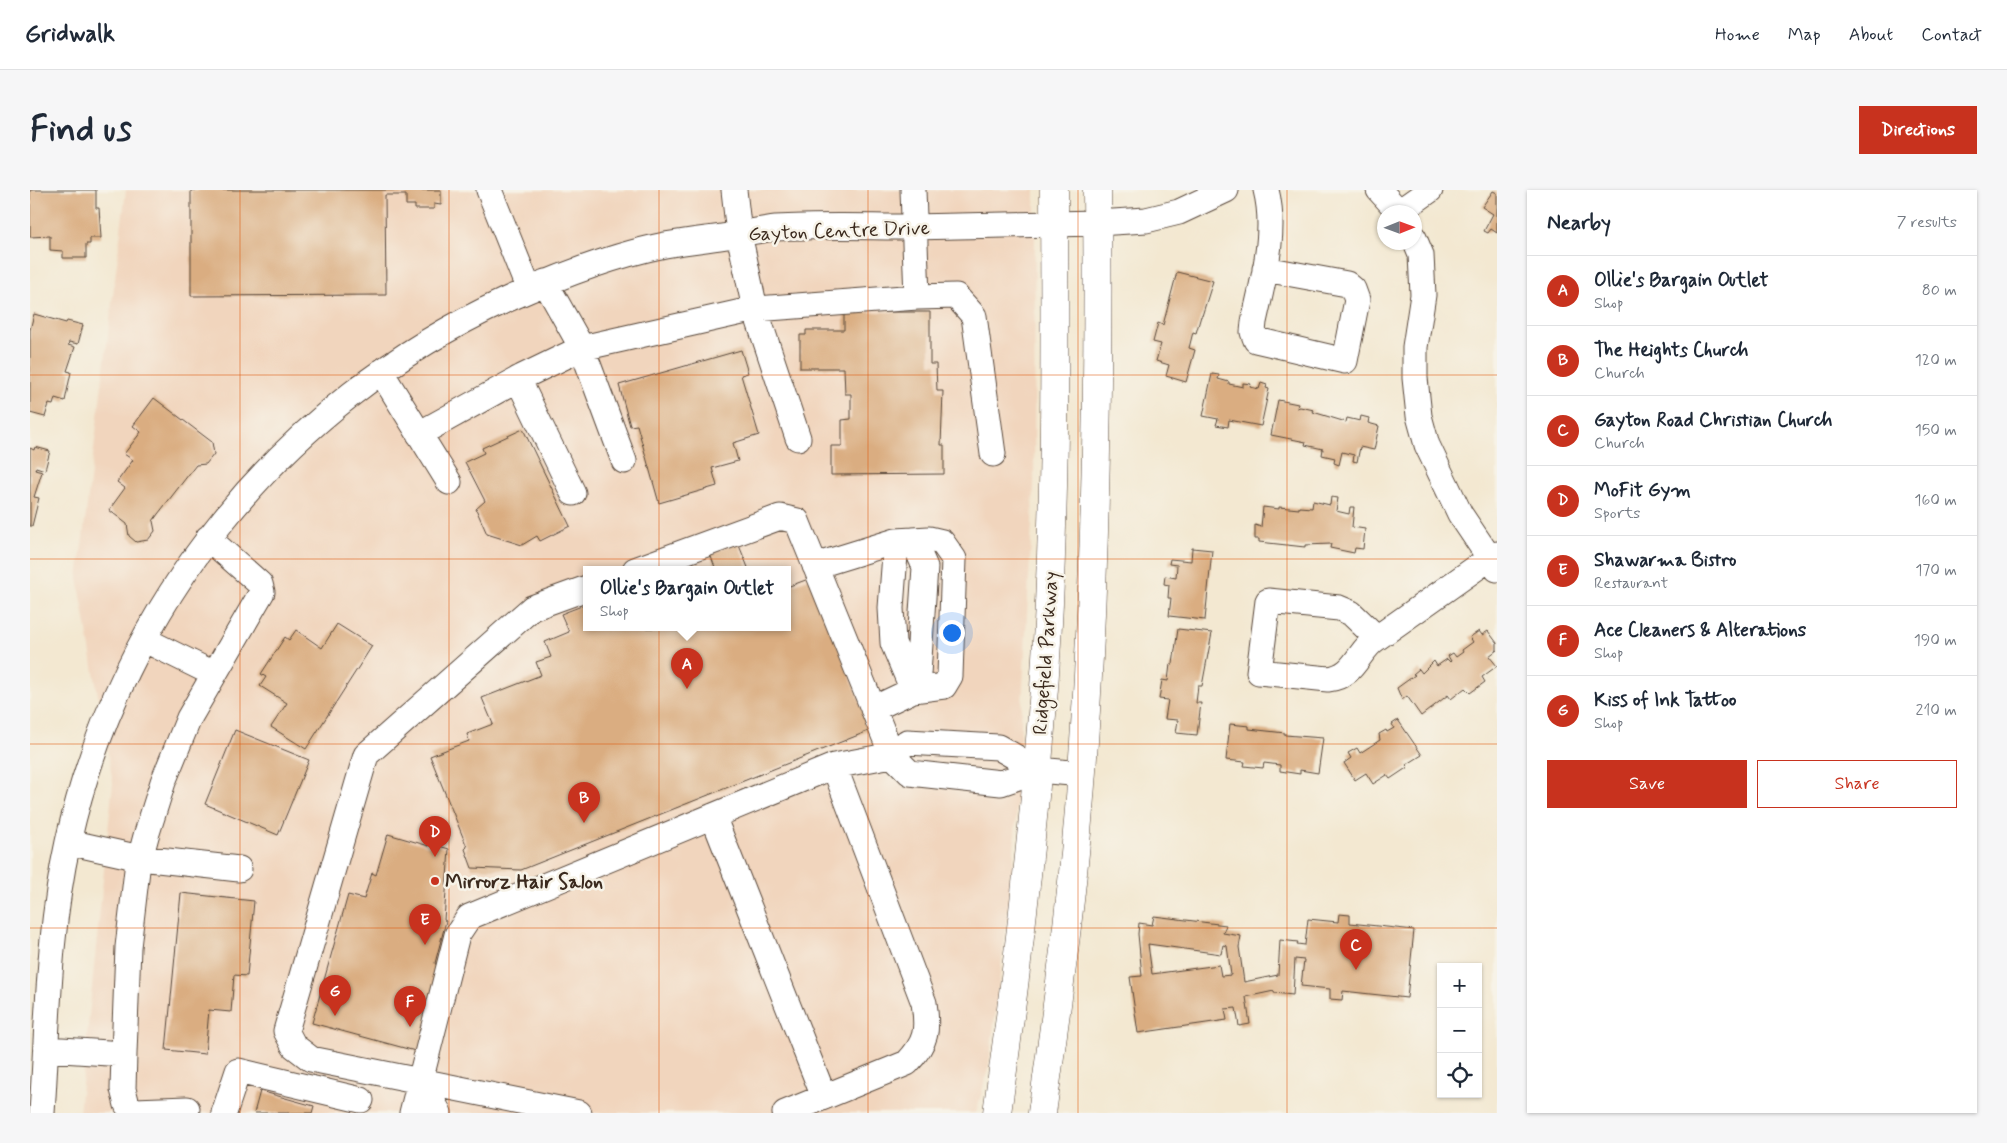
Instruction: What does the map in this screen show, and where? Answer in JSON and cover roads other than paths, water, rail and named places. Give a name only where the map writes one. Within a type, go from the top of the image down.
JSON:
[{"type":"main road","name":"Ridgefield Parkway","points":[[997,1113],[1018,959],[1038,770],[1051,571],[1055,359],[1054,190]]},
{"type":"main road","points":[[1042,1113],[1068,922],[1082,774],[1095,533],[1096,190]]},
{"type":"street","points":[[489,190],[537,286],[582,348],[624,461]]},
{"type":"street","points":[[734,190],[739,234],[755,309],[798,438]]},
{"type":"street","points":[[913,190],[917,296]]},
{"type":"street","name":"Gayton Centre Drive","points":[[42,1113],[46,1049],[40,961],[56,905],[68,842],[82,790],[109,712],[127,670],[169,596],[208,538],[258,478],[312,426],[360,386],[426,342],[476,314],[537,286],[617,258],[665,245],[776,228],[1054,224],[1146,220],[1179,212],[1226,190]]},
{"type":"street","points":[[1265,269],[1347,284],[1353,289],[1357,300],[1345,361],[1256,340],[1253,332],[1254,322],[1265,269],[1268,255],[1270,221],[1266,190]]},
{"type":"street","points":[[1379,190],[1393,205]]},
{"type":"street","points":[[1409,205],[1430,190]]},
{"type":"street","points":[[1377,638],[1352,613],[1339,608],[1268,601],[1260,672],[1328,679],[1340,678],[1352,667],[1371,642],[1495,560],[1460,514],[1428,445],[1419,416],[1415,378],[1415,347],[1423,295],[1421,255],[1419,250]]},
{"type":"street","points":[[419,434],[518,379],[582,348],[755,309],[917,296],[956,296],[974,316],[993,454]]},
{"type":"street","points":[[381,372],[449,482]]},
{"type":"street","points":[[518,379],[573,493]]},
{"type":"street","points":[[646,566],[780,517],[797,521],[892,755],[910,773],[1002,782],[1038,770],[1082,774]]},
{"type":"street","points":[[187,1109],[135,1111],[127,1105],[123,1089],[124,1054],[128,947],[140,858],[163,782],[189,718],[262,592],[260,584],[208,538]]},
{"type":"street","points":[[815,566],[905,540],[929,539],[942,542],[954,559],[950,676],[944,686],[913,690],[873,709]]},
{"type":"street","points":[[905,540],[891,608],[893,643],[913,690]]},
{"type":"street","points":[[579,1113],[310,1059],[294,1046],[286,1030],[366,755],[532,608],[583,589]]},
{"type":"street","points":[[145,640],[214,674]]},
{"type":"street","points":[[412,1113],[457,935],[469,917],[834,766],[892,755],[907,742],[998,747],[1038,770]]},
{"type":"street","points":[[785,1113],[907,1063],[920,1049],[928,1025],[924,1003],[834,766]]},
{"type":"street","points":[[713,816],[824,1097]]},
{"type":"street","points":[[68,842],[140,858],[239,869]]},
{"type":"street","points":[[46,1049],[124,1054]]},
{"type":"street","points":[[224,1113],[238,1071],[359,1107],[370,1071]]},
{"type":"street","points":[[421,1081],[438,1113]]},
{"type":"place","name":"Ollie's Bargain Outlet","points":[[687,689]]},
{"type":"place","name":"The Heights Church","points":[[584,823]]},
{"type":"place","name":"MoFit Gym","points":[[435,857]]},
{"type":"place","name":"Mirrorz Hair Salon","points":[[435,881]]},
{"type":"place","name":"Shawarma Bistro","points":[[425,945]]},
{"type":"place","name":"Gayton Road Christian Church","points":[[1356,970]]},
{"type":"place","name":"Kiss of Ink Tattoo","points":[[335,1016]]},
{"type":"place","name":"Ace Cleaners & Alterations","points":[[410,1027]]}]
